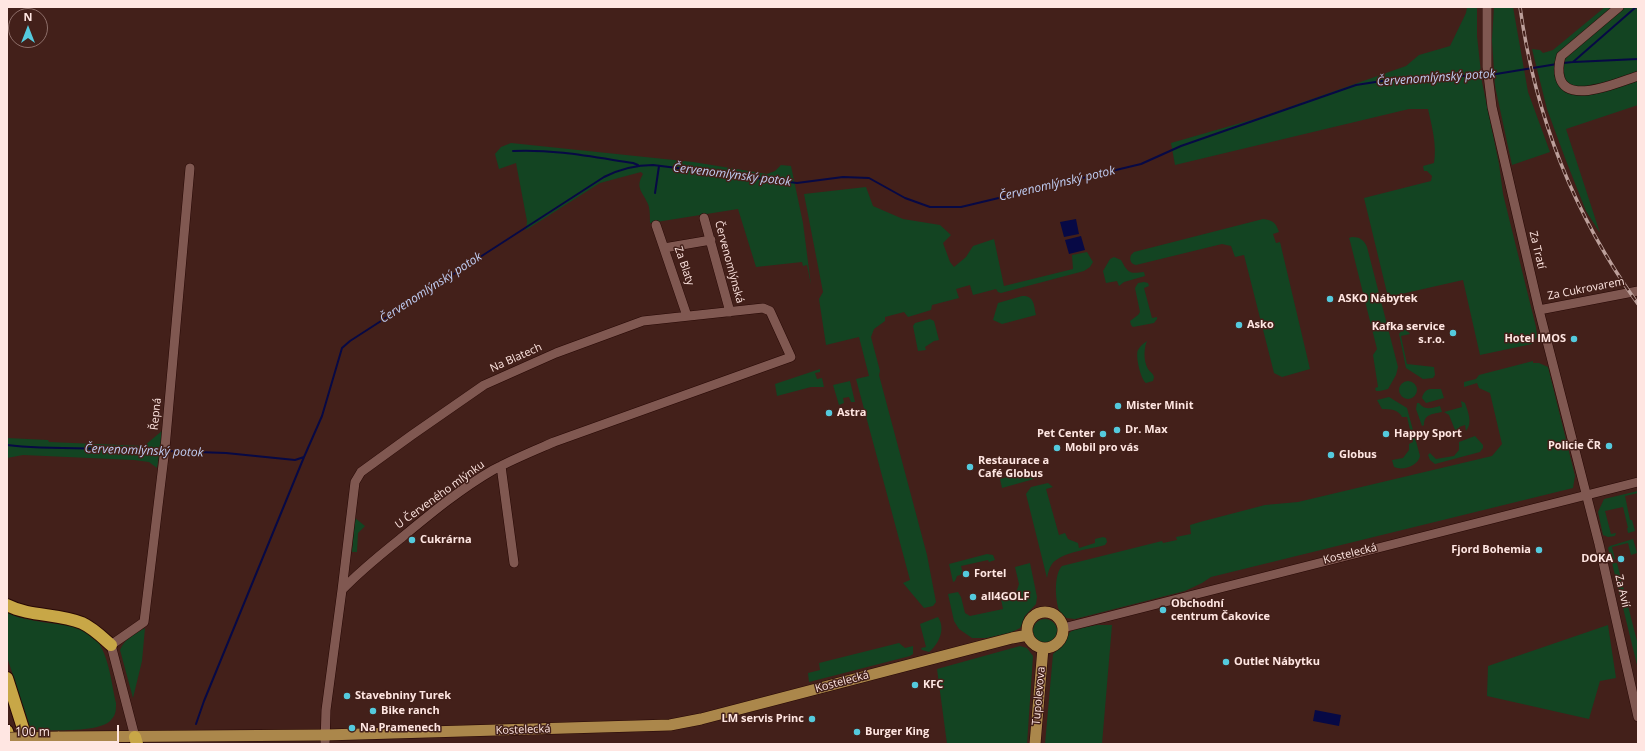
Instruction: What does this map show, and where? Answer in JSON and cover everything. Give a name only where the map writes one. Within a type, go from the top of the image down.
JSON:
[{"type":"highway","points":[[7,606],[15,610],[67,619],[80,623],[92,628],[111,645]]},
{"type":"highway","points":[[7,678],[28,744]]},
{"type":"highway","points":[[7,730],[11,744]]},
{"type":"main road","points":[[1043,613],[1055,616],[1063,628],[1060,639],[1051,647],[1043,648],[1034,644],[1028,635],[1030,621],[1035,616],[1043,613]]},
{"type":"main road","name":"Kostelecká","points":[[7,738],[58,737],[136,740],[325,739],[670,724],[701,719],[1028,635]]},
{"type":"main road","name":"Tupolevova","points":[[1035,744],[1043,648]]},
{"type":"street","name":"Za Tratí","points":[[1487,7],[1488,83],[1500,145],[1539,310],[1586,495]]},
{"type":"street","points":[[1619,7],[1561,56],[1559,74],[1562,84],[1569,90],[1581,92],[1638,76]]},
{"type":"street","name":"Řepná","points":[[111,645],[144,622],[164,451],[190,168]]},
{"type":"street","name":"Červenomlýnská","points":[[704,218],[730,312]]},
{"type":"street","name":"Za Blaty","points":[[656,225],[687,316]]},
{"type":"street","points":[[664,248],[711,240]]},
{"type":"street","name":"Za Cukrovarem","points":[[1539,310],[1638,291]]},
{"type":"street","name":"Na Blatech","points":[[342,590],[355,482],[361,472],[484,385],[556,353],[643,321],[715,312],[766,308],[770,311],[792,357]]},
{"type":"street","name":"U Červeného mlýnku","points":[[342,590],[355,576],[417,525],[462,490],[501,466],[554,442],[792,357]]},
{"type":"street","points":[[501,466],[514,563]]},
{"type":"street","name":"Kostelecká","points":[[1063,628],[1638,482]]},
{"type":"street","name":"Za Avií","points":[[1586,495],[1638,717]]},
{"type":"street","points":[[325,739],[326,710],[342,590]]},
{"type":"street","points":[[111,645],[136,740]]},
{"type":"green space","points":[[1467,7],[1477,7],[1477,36],[1482,82],[1499,164],[1503,194],[1536,327],[1537,337],[1532,344],[1480,355],[1463,280],[1388,297],[1364,198],[1431,181],[1432,176],[1427,171],[1424,171],[1423,166],[1434,163],[1435,156],[1434,136],[1428,109],[1409,109],[1175,165],[1171,143],[1258,118],[1406,66],[1419,55],[1450,46],[1466,13]]},
{"type":"green space","points":[[1494,7],[1513,7],[1528,92],[1550,152],[1512,165],[1495,86],[1492,40]]},
{"type":"green space","points":[[1605,7],[1638,7],[1638,105],[1566,129],[1600,233],[1586,211],[1565,158],[1547,109],[1532,49],[1540,50],[1543,53],[1553,50]]},
{"type":"green space","points":[[511,143],[693,162],[767,174],[775,171],[781,165],[791,166],[803,223],[811,285],[807,265],[803,266],[802,262],[756,267],[738,209],[650,223],[649,206],[639,186],[643,174],[641,172],[600,183],[526,230],[527,221],[516,163],[499,169],[495,154],[501,147]]},
{"type":"green space","points":[[866,187],[873,206],[903,219],[940,225],[951,235],[943,243],[950,262],[954,267],[966,257],[973,246],[994,239],[1004,286],[1073,269],[1072,255],[1087,252],[1093,262],[1090,267],[1084,271],[1001,293],[996,289],[973,295],[970,285],[956,289],[959,298],[932,305],[931,310],[908,317],[904,312],[885,317],[885,321],[874,329],[871,337],[880,371],[879,375],[927,555],[936,602],[933,606],[924,608],[903,583],[910,580],[856,379],[869,376],[859,337],[826,345],[819,299],[823,292],[804,194]]},
{"type":"green space","points":[[1263,219],[1274,222],[1279,232],[1273,234],[1276,243],[1280,242],[1310,369],[1282,377],[1274,373],[1244,255],[1235,257],[1231,246],[1222,244],[1136,265],[1130,260],[1131,255],[1134,252]]},
{"type":"green space","points":[[1352,237],[1361,239],[1365,242],[1367,247],[1398,367],[1396,375],[1388,389],[1380,391],[1376,391],[1375,388],[1378,387],[1373,355],[1377,349],[1349,238]]},
{"type":"green space","points":[[1114,257],[1121,260],[1125,268],[1130,272],[1144,272],[1145,276],[1124,282],[1119,286],[1117,281],[1106,283],[1103,271],[1110,259]]},
{"type":"green space","points":[[1138,283],[1148,283],[1149,286],[1144,288],[1152,318],[1157,317],[1157,319],[1154,323],[1133,327],[1130,321],[1140,312],[1135,288]]},
{"type":"green space","points":[[1022,296],[1029,297],[1033,301],[1036,315],[1002,324],[993,320],[998,303]]},
{"type":"green space","points":[[930,319],[934,321],[939,340],[934,341],[925,347],[926,350],[918,351],[913,326],[915,323]]},
{"type":"green space","points":[[1406,329],[1410,334],[1401,336],[1407,364],[1434,367],[1435,375],[1433,378],[1423,379],[1406,368],[1399,334],[1402,330]]},
{"type":"green space","points":[[1147,341],[1145,347],[1145,362],[1154,377],[1153,381],[1146,383],[1140,373],[1137,353],[1140,347]]},
{"type":"green space","points":[[1533,361],[1533,363],[1539,363],[1548,367],[1575,476],[1573,488],[1211,577],[1185,591],[1075,619],[1066,618],[1060,611],[1057,600],[1056,581],[1059,570],[1062,566],[1162,541],[1163,543],[1177,540],[1176,537],[1191,534],[1190,525],[1265,505],[1298,502],[1492,456],[1502,444],[1490,393],[1479,388],[1477,383],[1464,387],[1464,382],[1476,379],[1479,375]]},
{"type":"green space","points":[[820,369],[820,372],[815,373],[817,379],[822,378],[824,387],[811,387],[777,396],[775,384]]},
{"type":"green space","points":[[850,381],[855,402],[851,402],[849,397],[843,398],[844,403],[839,405],[833,385]]},
{"type":"green space","points":[[1408,381],[1414,384],[1417,390],[1414,396],[1408,399],[1402,396],[1399,390],[1402,384]]},
{"type":"green space","points":[[1430,389],[1441,389],[1444,398],[1426,403],[1422,397],[1426,391]]},
{"type":"green space","points":[[1389,397],[1407,408],[1420,456],[1419,460],[1410,467],[1394,467],[1392,460],[1403,458],[1409,450],[1409,444],[1413,442],[1407,417],[1402,417],[1394,410],[1382,409],[1377,400]]},
{"type":"green space","points":[[1461,401],[1465,403],[1470,421],[1466,431],[1465,425],[1459,427],[1460,432],[1455,430],[1449,415],[1444,412],[1462,407]]},
{"type":"green space","points":[[1417,403],[1426,408],[1440,406],[1442,412],[1432,414],[1427,417],[1424,421],[1424,425],[1422,426],[1416,409]]},
{"type":"green space","points":[[163,430],[157,468],[149,462],[134,460],[23,455],[7,458],[7,438],[48,440],[49,442],[144,446]]},
{"type":"green space","points":[[1475,436],[1483,445],[1480,452],[1435,464],[1430,460],[1428,455],[1430,453],[1436,459],[1454,456],[1459,450],[1459,442]]},
{"type":"green space","points":[[1032,470],[1034,479],[1002,488],[1000,479]]},
{"type":"green space","points":[[1048,483],[1053,487],[1046,489],[1059,535],[1065,533],[1068,539],[1078,543],[1079,548],[1095,543],[1095,539],[1103,537],[1106,538],[1107,542],[1105,545],[1069,554],[1056,560],[1050,567],[1047,578],[1026,494],[1031,487]]},
{"type":"green space","points":[[1638,491],[1638,493],[1625,496],[1630,520],[1632,520],[1635,531],[1628,533],[1623,507],[1605,511],[1611,534],[1616,533],[1615,536],[1608,537],[1603,535],[1598,512],[1604,499]]},
{"type":"green space","points":[[355,518],[365,526],[358,533],[357,552],[352,552]]},
{"type":"green space","points":[[1633,539],[1637,553],[1631,555],[1628,543],[1612,547],[1615,559],[1611,560],[1608,548],[1610,546]]},
{"type":"green space","points":[[987,554],[993,555],[995,560],[989,562],[988,560],[961,566],[963,574],[957,576],[953,582],[949,564]]},
{"type":"green space","points":[[1030,563],[1037,597],[1036,604],[1024,617],[1025,620],[1020,628],[1010,633],[986,638],[972,638],[959,629],[954,621],[948,594],[958,592],[961,597],[965,613],[970,616],[1003,609],[1001,599],[1015,596],[1019,584],[1015,567]]},
{"type":"green space","points":[[1612,563],[1617,563],[1638,645],[1638,669]]},
{"type":"green space","points":[[7,612],[29,620],[79,627],[89,632],[96,639],[102,648],[106,659],[116,703],[114,716],[111,720],[97,727],[86,729],[31,730],[7,657]]},
{"type":"green space","points":[[938,617],[941,631],[938,641],[929,652],[922,650],[921,648],[926,647],[920,624]]},
{"type":"green space","points":[[1045,619],[1054,622],[1057,631],[1054,640],[1045,643],[1036,640],[1033,631],[1036,622]]},
{"type":"green space","points":[[1097,625],[1112,625],[1102,744],[1045,744],[1053,654],[1065,643],[1069,633],[1076,628]]},
{"type":"green space","points":[[1608,625],[1616,678],[1600,681],[1589,719],[1487,696],[1488,666]]},
{"type":"green space","points":[[145,628],[142,661],[133,698],[120,650],[127,640]]},
{"type":"green space","points":[[899,643],[905,648],[913,646],[913,654],[809,682],[808,673],[820,670],[819,663]]},
{"type":"green space","points":[[1020,646],[1027,648],[1033,656],[1027,744],[947,744],[937,669]]},
{"type":"shaded area","points":[[1076,219],[1079,234],[1064,237],[1060,222]]},
{"type":"shaded area","points":[[1081,236],[1085,250],[1069,254],[1065,240]]},
{"type":"shaded area","points":[[1315,710],[1341,715],[1339,726],[1313,721]]},
{"type":"waterway","name":"Červenomlýnský potok","points":[[1563,63],[1573,62],[1636,7]]},
{"type":"waterway","points":[[1574,62],[1638,59]]},
{"type":"waterway","name":"Červenomlýnský potok","points":[[1490,75],[1557,64]]},
{"type":"waterway","name":"Červenomlýnský potok","points":[[168,451],[226,453],[295,460],[304,457],[322,416],[342,348],[350,341],[604,177],[622,170],[653,165],[797,183],[843,177],[869,178],[905,198],[930,207],[961,207],[1141,164],[1181,146],[1356,85],[1395,79],[1485,75]]},
{"type":"waterway","points":[[513,151],[543,151],[573,154],[638,165]]},
{"type":"waterway","points":[[655,193],[659,166]]},
{"type":"waterway","name":"Červenomlýnský potok","points":[[7,445],[45,448],[162,451]]},
{"type":"waterway","points":[[196,724],[204,701],[304,457]]},
{"type":"railway","points":[[1520,7],[1536,86],[1547,125],[1561,163],[1576,199],[1595,235],[1615,270],[1638,304]]},
{"type":"place","name":"ASKO Nábytek","points":[[1330,299]]},
{"type":"place","name":"Asko","points":[[1239,325]]},
{"type":"place","name":"Kafka service s.r.o.","points":[[1453,333]]},
{"type":"place","name":"Hotel IMOS","points":[[1574,339]]},
{"type":"place","name":"Mister Minit","points":[[1118,406]]},
{"type":"place","name":"Astra","points":[[829,413]]},
{"type":"place","name":"Dr. Max","points":[[1117,430]]},
{"type":"place","name":"Pet Center","points":[[1103,434]]},
{"type":"place","name":"Happy Sport","points":[[1386,434]]},
{"type":"place","name":"Policie ČR","points":[[1609,446]]},
{"type":"place","name":"Mobil pro vás","points":[[1057,448]]},
{"type":"place","name":"Globus","points":[[1331,455]]},
{"type":"place","name":"Restaurace a Café Globus","points":[[970,467]]},
{"type":"place","name":"Cukrárna","points":[[412,540]]},
{"type":"place","name":"Fjord Bohemia","points":[[1539,550]]},
{"type":"place","name":"DOKA","points":[[1621,559]]},
{"type":"place","name":"Fortel","points":[[966,574]]},
{"type":"place","name":"all4GOLF","points":[[973,597]]},
{"type":"place","name":"Obchodní centrum Čakovice","points":[[1163,610]]},
{"type":"place","name":"Outlet Nábytku","points":[[1226,662]]},
{"type":"place","name":"KFC","points":[[915,685]]},
{"type":"place","name":"Stavebniny Turek","points":[[347,696]]},
{"type":"place","name":"Bike ranch","points":[[373,711]]},
{"type":"place","name":"LM servis Princ","points":[[812,719]]},
{"type":"place","name":"Na Pramenech","points":[[352,728]]},
{"type":"place","name":"Burger King","points":[[857,732]]}]
